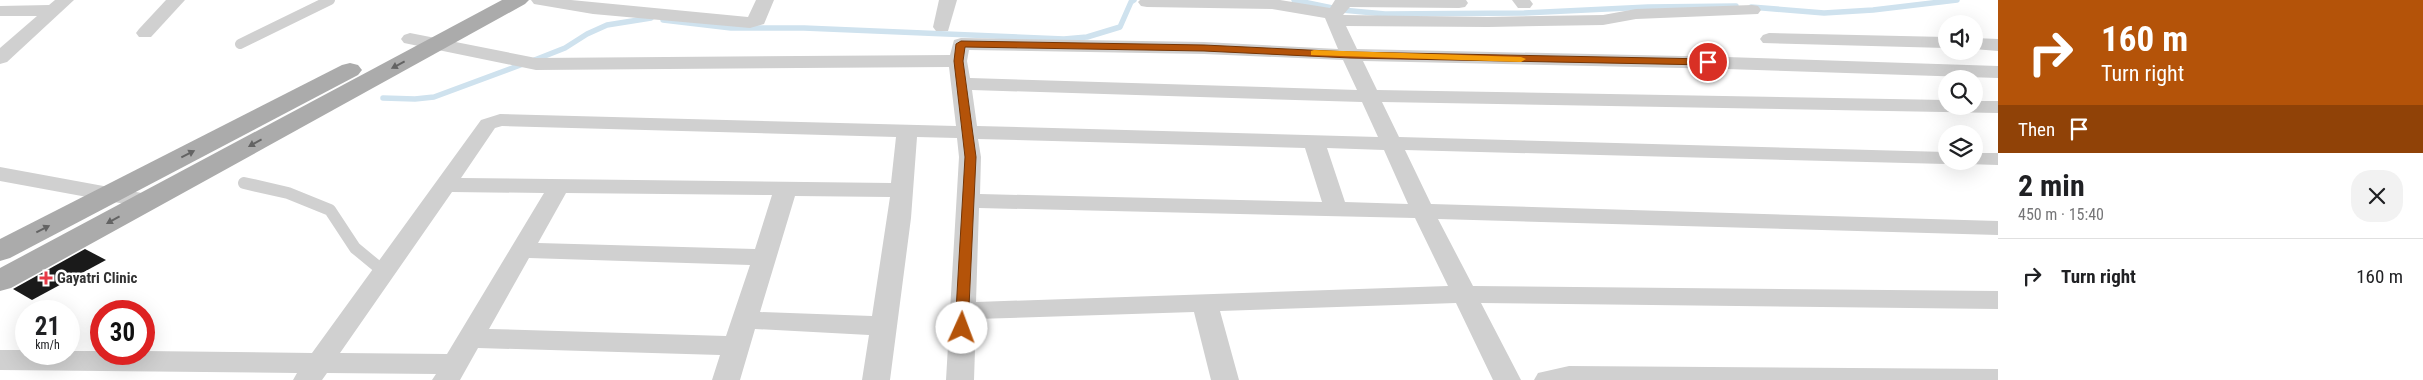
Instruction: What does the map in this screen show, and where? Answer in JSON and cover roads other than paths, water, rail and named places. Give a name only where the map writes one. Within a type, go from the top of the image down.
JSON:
[{"type":"main road","points":[[0,251],[486,0]]},
{"type":"main road","points":[[0,281],[518,0]]},
{"type":"main road","points":[[306,93],[331,102]]},
{"type":"street","points":[[146,33],[176,0]]},
{"type":"street","points":[[540,0],[567,6],[627,6],[750,23],[758,20],[765,0]]},
{"type":"street","points":[[942,27],[948,0]]},
{"type":"street","points":[[1146,2],[1272,4],[1488,22],[1594,20],[1636,14],[1752,10]]},
{"type":"street","points":[[1339,9],[1459,3]]},
{"type":"street","points":[[0,11],[59,5]]},
{"type":"street","points":[[2,55],[59,5]]},
{"type":"street","points":[[1339,9],[1350,55],[1391,145],[1507,380]]},
{"type":"street","points":[[1769,38],[1938,43]]},
{"type":"street","points":[[410,39],[536,64],[958,61]]},
{"type":"street","points":[[960,380],[970,157],[958,61],[960,46],[964,44],[1204,48],[1350,55],[1726,63],[1998,72]]},
{"type":"street","points":[[1983,44],[1998,45]]},
{"type":"street","points":[[961,84],[1369,96],[1998,107]]},
{"type":"street","points":[[313,372],[488,124],[500,120],[1391,145],[1938,158]]},
{"type":"street","points":[[876,380],[899,218],[900,190],[907,132]]},
{"type":"street","points":[[1314,142],[1336,209]]},
{"type":"street","points":[[1983,158],[1998,159]]},
{"type":"street","points":[[0,174],[147,201]]},
{"type":"street","points":[[444,184],[900,190]]},
{"type":"street","points":[[0,360],[313,372],[451,372],[559,186]]},
{"type":"street","points":[[726,380],[786,188]]},
{"type":"street","points":[[968,201],[1423,211],[1998,228]]},
{"type":"street","points":[[522,250],[764,257]]},
{"type":"street","points":[[962,311],[1464,294],[1998,300]]},
{"type":"street","points":[[1205,303],[1225,380]]},
{"type":"street","points":[[746,320],[885,326]]},
{"type":"street","points":[[471,338],[737,346]]},
{"type":"street","points":[[1548,380],[1569,376],[1998,379]]},
{"type":"lane","points":[[240,44],[330,0]]},
{"type":"lane","points":[[244,183],[288,193],[330,210],[355,248],[384,271]]},
{"type":"waterway","points":[[663,20],[731,28],[804,28],[1064,39],[1087,37],[1120,27],[1131,2],[1134,0]]},
{"type":"waterway","points":[[1294,0],[1342,10],[1385,14],[1524,13],[1648,7],[1736,6]]},
{"type":"waterway","points":[[1751,7],[1824,13],[1873,10],[1957,0]]},
{"type":"waterway","points":[[532,61],[565,48],[587,34],[607,25],[651,18]]},
{"type":"waterway","points":[[383,98],[415,99],[434,97],[523,64]]},
{"type":"place","name":"Gayatri Clinic","points":[[46,278]]}]
